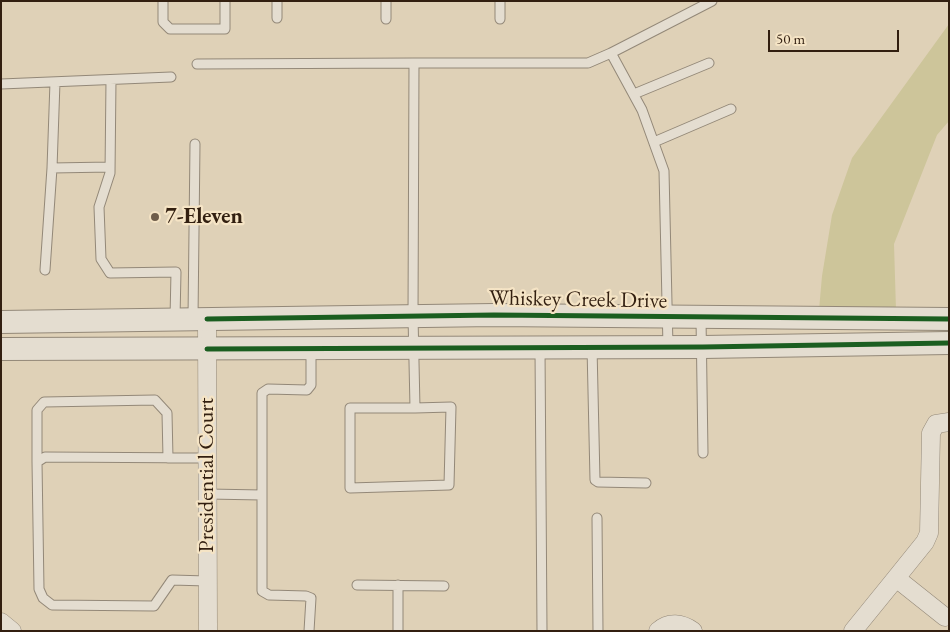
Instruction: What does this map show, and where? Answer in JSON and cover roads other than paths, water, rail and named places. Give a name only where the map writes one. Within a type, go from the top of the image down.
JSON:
[{"type":"street","name":"Whiskey Creek Drive","points":[[1,322],[494,315],[949,319]]},
{"type":"street","name":"Presidential Court","points":[[192,319],[207,349],[208,494],[206,581],[208,631]]},
{"type":"street","name":"Whiskey Creek Drive","points":[[1,350],[311,347],[703,347],[949,343]]},
{"type":"street","points":[[853,631],[925,542],[929,533],[930,433],[936,424],[949,422]]},
{"type":"street","points":[[896,578],[947,617]]},
{"type":"street","points":[[1,622],[12,631]]},
{"type":"street","points":[[658,631],[669,624],[678,624],[686,626],[693,631]]},
{"type":"lane","points":[[163,1],[162,22],[170,29],[225,29],[225,1]]},
{"type":"lane","points":[[276,18],[277,1]]},
{"type":"lane","points":[[386,1],[386,19]]},
{"type":"lane","points":[[500,1],[500,19]]},
{"type":"lane","points":[[197,64],[588,63],[712,1]]},
{"type":"lane","points":[[610,53],[642,110],[664,171],[668,347]]},
{"type":"lane","points":[[414,63],[413,316],[415,408]]},
{"type":"lane","points":[[634,94],[708,64]]},
{"type":"lane","points":[[1,84],[171,77]]},
{"type":"lane","points":[[111,80],[110,173],[99,207],[101,259],[110,273],[176,272],[192,319]]},
{"type":"lane","points":[[45,270],[52,168],[54,82]]},
{"type":"lane","points":[[654,142],[731,109]]},
{"type":"lane","points":[[192,319],[195,144]]},
{"type":"lane","points":[[52,168],[110,167]]},
{"type":"lane","points":[[701,318],[703,347],[703,453]]},
{"type":"lane","points":[[309,631],[311,598],[306,596],[269,595],[262,592],[262,393],[268,390],[307,390],[311,385],[311,347]]},
{"type":"lane","points":[[540,347],[542,631]]},
{"type":"lane","points":[[592,347],[595,480],[598,482],[646,482]]},
{"type":"lane","points":[[168,458],[167,414],[155,400],[44,402],[37,410],[36,462],[39,589],[43,598],[52,605],[154,606],[172,580],[206,581]]},
{"type":"lane","points":[[451,407],[449,485],[350,488],[350,408],[415,408],[451,407]]},
{"type":"lane","points":[[36,462],[45,457],[207,458]]},
{"type":"lane","points":[[208,494],[262,495]]},
{"type":"lane","points":[[596,518],[598,631]]},
{"type":"lane","points":[[357,585],[444,586]]},
{"type":"lane","points":[[398,585],[398,631]]},
{"type":"place","name":"7-Eleven","points":[[155,217]]}]
